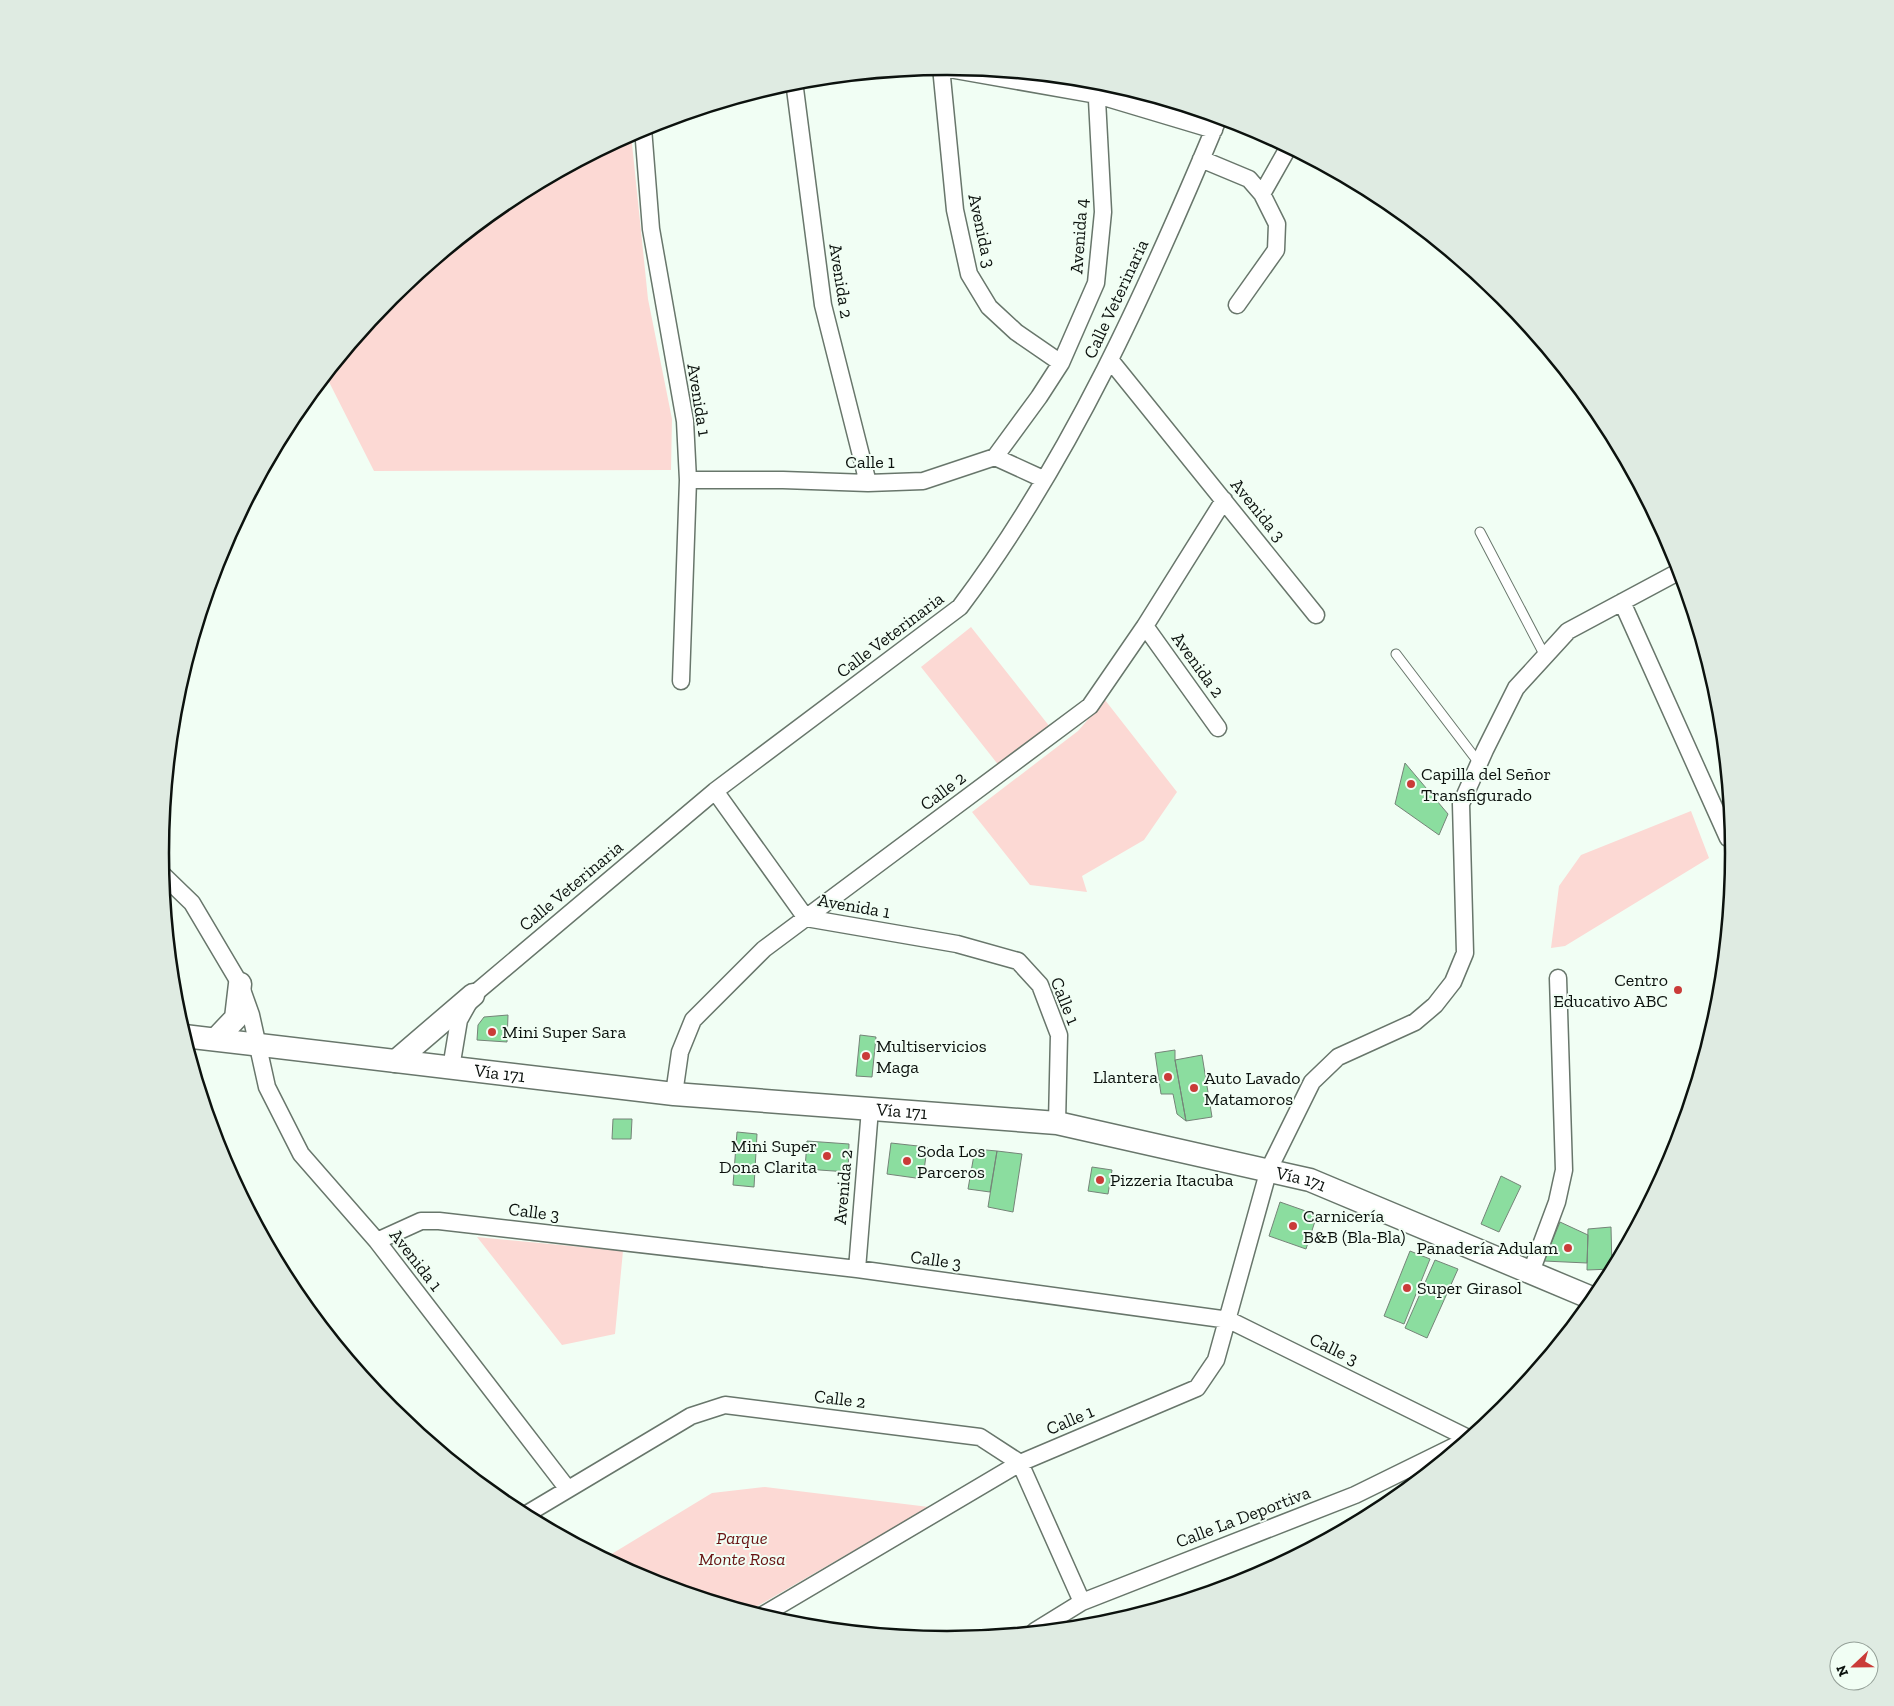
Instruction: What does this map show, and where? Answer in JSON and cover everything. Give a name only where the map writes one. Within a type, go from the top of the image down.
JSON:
[{"type":"main road","points":[[216,1039],[236,1018],[240,984]]},
{"type":"main road","points":[[396,1061],[473,995]]},
{"type":"main road","name":"Vía 171","points":[[192,1037],[674,1094],[1057,1123],[1269,1169],[1310,1180],[1586,1296]]},
{"type":"street","name":"Avenida 3","points":[[941,75],[955,210],[968,274],[989,307],[1016,332],[1062,362]]},
{"type":"street","name":"Avenida 2","points":[[795,90],[823,305],[868,483]]},
{"type":"street","name":"Avenida 4","points":[[996,457],[1040,397],[1062,362],[1096,283],[1103,212],[1096,90]]},
{"type":"street","points":[[1120,95],[1217,124]]},
{"type":"street","name":"Calle Veterinaria","points":[[451,1068],[459,1020],[473,995],[715,791],[960,607],[989,568],[1111,361],[1217,124]]},
{"type":"street","name":"Avenida 1","points":[[644,136],[651,229],[685,421],[688,480],[681,681]]},
{"type":"street","points":[[1262,194],[1285,152]]},
{"type":"street","points":[[1201,159],[1249,179],[1262,194],[1277,224],[1276,250],[1237,306]]},
{"type":"street","name":"Avenida 3","points":[[1111,361],[1316,615]]},
{"type":"street","points":[[996,457],[1043,479]]},
{"type":"street","name":"Calle 1","points":[[688,480],[783,480],[868,483],[923,481],[996,457]]},
{"type":"street","name":"Calle 2","points":[[674,1094],[680,1052],[693,1020],[764,950],[1090,706],[1145,626],[1224,500]]},
{"type":"street","name":"Calle 1","points":[[771,1610],[1020,1462],[1197,1388],[1216,1360],[1229,1320],[1269,1169],[1312,1082],[1338,1057],[1414,1022],[1435,1004],[1453,982],[1465,953],[1461,804],[1516,688],[1568,631],[1673,575]]},
{"type":"street","points":[[1622,602],[1724,829]]},
{"type":"street","name":"Avenida 2","points":[[1145,626],[1218,728]]},
{"type":"street","name":"Avenida 1","points":[[715,791],[806,918],[957,944],[1018,961]]},
{"type":"street","name":"Avenida 1","points":[[170,882],[192,903],[240,984],[258,1044],[267,1087],[301,1154],[377,1241],[568,1488]]},
{"type":"street","name":"Calle 1","points":[[1018,961],[1040,985],[1059,1035],[1057,1123]]},
{"type":"street","points":[[1531,1272],[1557,1202],[1564,1170],[1558,978]]},
{"type":"street","name":"Avenida 2","points":[[857,1269],[870,1109]]},
{"type":"street","name":"Calle 3","points":[[377,1241],[421,1221],[439,1221],[857,1269],[1229,1320],[1463,1435]]},
{"type":"street","name":"Calle 2","points":[[532,1511],[691,1416],[726,1405],[980,1437],[1020,1462]]},
{"type":"street","name":"Calle La Deportiva","points":[[1046,1624],[1082,1602],[1355,1495],[1446,1450]]},
{"type":"street","points":[[1020,1462],[1082,1602]]},
{"type":"lane","points":[[1480,532],[1545,656]]},
{"type":"lane","points":[[1396,654],[1479,763]]},
{"type":"green space","points":[[632,142],[648,299],[672,419],[671,470],[374,471],[329,381],[330,379],[362,340],[397,303],[434,268],[473,236],[515,206],[558,179]]},
{"type":"green space","points":[[971,627],[1050,727],[1000,767],[921,667]]},
{"type":"green space","points":[[1105,700],[1177,792],[1144,840],[1082,876],[1087,892],[1030,885],[972,812],[1078,731]]},
{"type":"green space","points":[[1691,811],[1709,858],[1565,946],[1551,948],[1559,886],[1581,855]]},
{"type":"green space","points":[[477,1237],[623,1251],[615,1334],[562,1345]]},
{"type":"green space","name":"Parque Monte Rosa","points":[[765,1487],[929,1507],[757,1607],[697,1590],[649,1572],[611,1555],[712,1493]]},
{"type":"building","name":"Capilla del Señor Transfigurado","points":[[1405,763],[1448,814],[1439,835],[1395,804]]},
{"type":"building","name":"Mini Super Sara","points":[[508,1015],[507,1042],[477,1040],[478,1025],[484,1017]]},
{"type":"building","name":"Multiservicios Maga","points":[[860,1035],[876,1037],[872,1077],[856,1076]]},
{"type":"building","name":"Llantera","points":[[1175,1050],[1175,1060],[1186,1121],[1177,1114],[1173,1094],[1161,1094],[1155,1053]]},
{"type":"building","name":"Auto Lavado Matamoros","points":[[1202,1055],[1212,1117],[1186,1121],[1175,1060]]},
{"type":"building","points":[[613,1119],[632,1119],[631,1139],[612,1139]]},
{"type":"building","points":[[737,1132],[757,1134],[754,1187],[733,1185]]},
{"type":"building","name":"Mini Super Dona Clarita","points":[[807,1141],[849,1144],[848,1172],[805,1169]]},
{"type":"building","name":"Soda Los Parceros","points":[[891,1143],[927,1147],[923,1179],[887,1174]]},
{"type":"building","points":[[975,1149],[997,1151],[990,1192],[968,1189]]},
{"type":"building","points":[[997,1151],[1022,1154],[1013,1212],[988,1207]]},
{"type":"building","name":"Pizzeria Itacuba","points":[[1092,1167],[1112,1170],[1108,1194],[1088,1191]]},
{"type":"building","points":[[1501,1176],[1521,1186],[1499,1232],[1481,1224]]},
{"type":"building","name":"Carnicería B&B (Bla-Bla)","points":[[1280,1202],[1317,1215],[1306,1249],[1269,1236]]},
{"type":"building","name":"Panadería Adulam","points":[[1560,1222],[1588,1235],[1587,1263],[1544,1261]]},
{"type":"building","points":[[1611,1227],[1612,1257],[1604,1269],[1587,1270],[1588,1229]]},
{"type":"building","name":"Super Girasol","points":[[1410,1251],[1430,1259],[1404,1324],[1384,1316]]},
{"type":"building","points":[[1435,1260],[1458,1269],[1427,1338],[1405,1328]]},
{"type":"place","name":"Capilla del Señor Transfigurado","points":[[1411,784]]},
{"type":"place","name":"Centro Educativo ABC","points":[[1678,990]]},
{"type":"place","name":"Mini Super Sara","points":[[492,1032]]},
{"type":"place","name":"Multiservicios Maga","points":[[866,1056]]},
{"type":"place","name":"Llantera","points":[[1168,1077]]},
{"type":"place","name":"Auto Lavado Matamoros","points":[[1194,1088]]},
{"type":"place","name":"Mini Super Dona Clarita","points":[[827,1156]]},
{"type":"place","name":"Soda Los Parceros","points":[[907,1161]]},
{"type":"place","name":"Pizzeria Itacuba","points":[[1100,1180]]},
{"type":"place","name":"Carnicería B&B (Bla-Bla)","points":[[1293,1226]]},
{"type":"place","name":"Panadería Adulam","points":[[1568,1248]]},
{"type":"place","name":"Super Girasol","points":[[1407,1288]]}]
